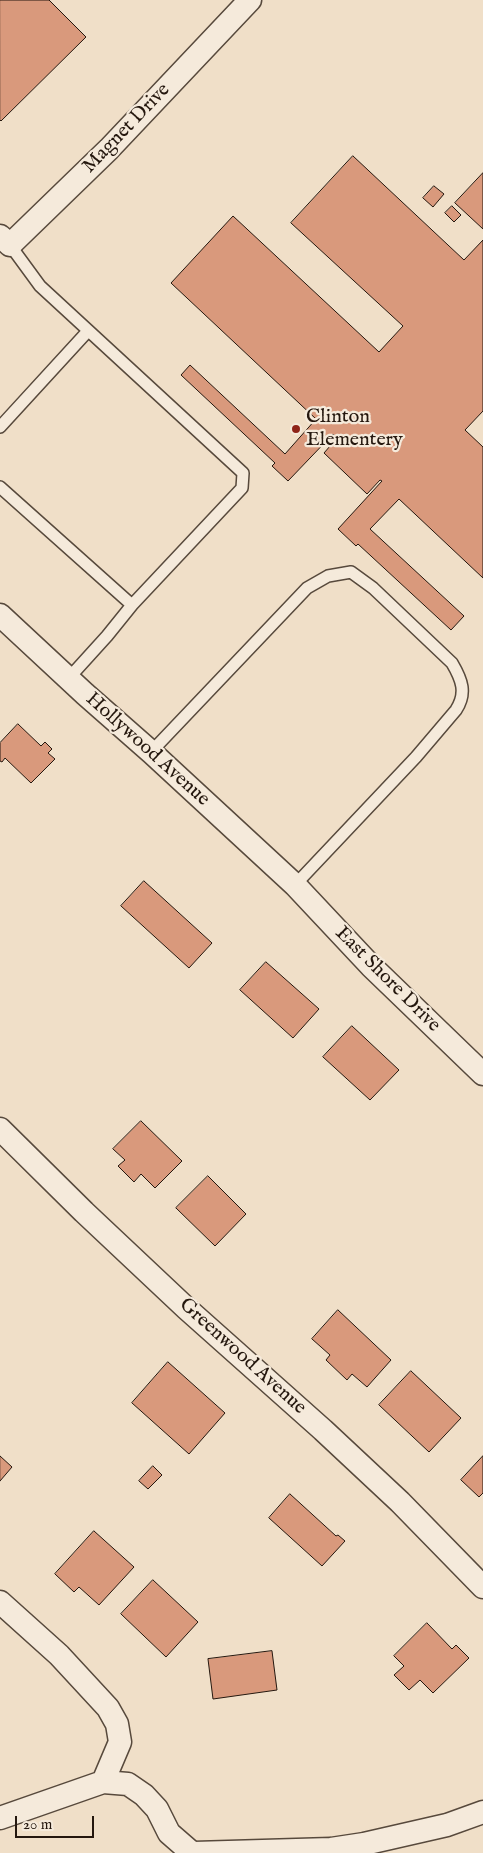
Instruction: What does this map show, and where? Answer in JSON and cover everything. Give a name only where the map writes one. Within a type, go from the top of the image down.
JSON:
[{"type":"street","name":"Magnet Drive","points":[[5,240],[108,149],[250,0]]},
{"type":"street","name":"Hollywood Avenue","points":[[0,615],[295,884]]},
{"type":"street","name":"East Shore Drive","points":[[295,884],[371,966],[483,1074]]},
{"type":"street","name":"Greenwood Avenue","points":[[0,1129],[84,1212],[186,1308],[323,1430],[400,1502],[483,1587]]},
{"type":"street","points":[[0,1602],[59,1656],[108,1708],[117,1724],[120,1742],[103,1782]]},
{"type":"street","points":[[0,1818],[103,1782],[128,1784],[144,1794],[157,1809],[169,1833],[193,1853],[331,1850],[446,1825],[483,1812]]},
{"type":"lane","points":[[5,240],[40,286],[243,473],[242,488],[132,605],[108,636],[68,678]]},
{"type":"lane","points":[[0,427],[88,331]]},
{"type":"lane","points":[[0,487],[132,605]]},
{"type":"lane","points":[[150,752],[307,588],[328,576],[350,572],[373,588],[452,663],[461,677],[463,692],[460,704],[416,757],[295,884]]},
{"type":"building","points":[[0,0],[49,0],[86,37],[1,121],[0,120]]},
{"type":"building","points":[[353,156],[464,260],[483,240],[483,411],[465,430],[483,447],[483,578],[399,499],[370,529],[464,616],[451,630],[358,544],[356,546],[338,529],[382,481],[380,480],[367,494],[324,453],[337,438],[333,434],[288,481],[272,466],[275,463],[181,375],[190,365],[285,454],[316,419],[171,283],[233,216],[379,352],[403,326],[291,223]]},
{"type":"building","points":[[483,173],[483,229],[455,203]]},
{"type":"building","points":[[434,186],[444,194],[433,207],[423,198]]},
{"type":"building","points":[[452,206],[461,215],[454,222],[445,213]]},
{"type":"building","points":[[18,724],[41,746],[45,742],[52,749],[48,753],[55,759],[31,783],[5,758],[2,762],[0,761],[0,743]]},
{"type":"building","points":[[144,881],[212,943],[189,968],[121,906]]},
{"type":"building","points":[[266,962],[319,1009],[293,1038],[240,990]]},
{"type":"building","points":[[352,1026],[399,1070],[370,1100],[323,1057]]},
{"type":"building","points":[[141,1121],[182,1161],[155,1188],[141,1174],[134,1182],[118,1166],[125,1160],[113,1149]]},
{"type":"building","points":[[208,1176],[246,1214],[215,1246],[176,1208]]},
{"type":"building","points":[[338,1310],[391,1360],[367,1387],[352,1374],[347,1380],[326,1360],[330,1355],[312,1339]]},
{"type":"building","points":[[168,1362],[225,1413],[189,1454],[132,1403]]},
{"type":"building","points":[[411,1371],[461,1418],[429,1452],[379,1405]]},
{"type":"building","points":[[0,1456],[12,1467],[0,1481]]},
{"type":"building","points":[[483,1456],[483,1493],[479,1497],[461,1480]]},
{"type":"building","points":[[153,1466],[162,1475],[148,1489],[139,1481]]},
{"type":"building","points":[[290,1494],[336,1536],[338,1535],[345,1541],[322,1566],[269,1518]]},
{"type":"building","points":[[94,1531],[134,1567],[99,1605],[79,1587],[74,1592],[55,1574]]},
{"type":"building","points":[[153,1580],[198,1622],[166,1657],[121,1614]]},
{"type":"building","points":[[427,1623],[452,1649],[456,1645],[469,1658],[433,1693],[420,1680],[409,1690],[394,1675],[404,1666],[394,1656]]},
{"type":"building","points":[[272,1651],[277,1690],[213,1699],[208,1659]]},
{"type":"place","name":"Clinton Elementery","points":[[296,429]]}]
